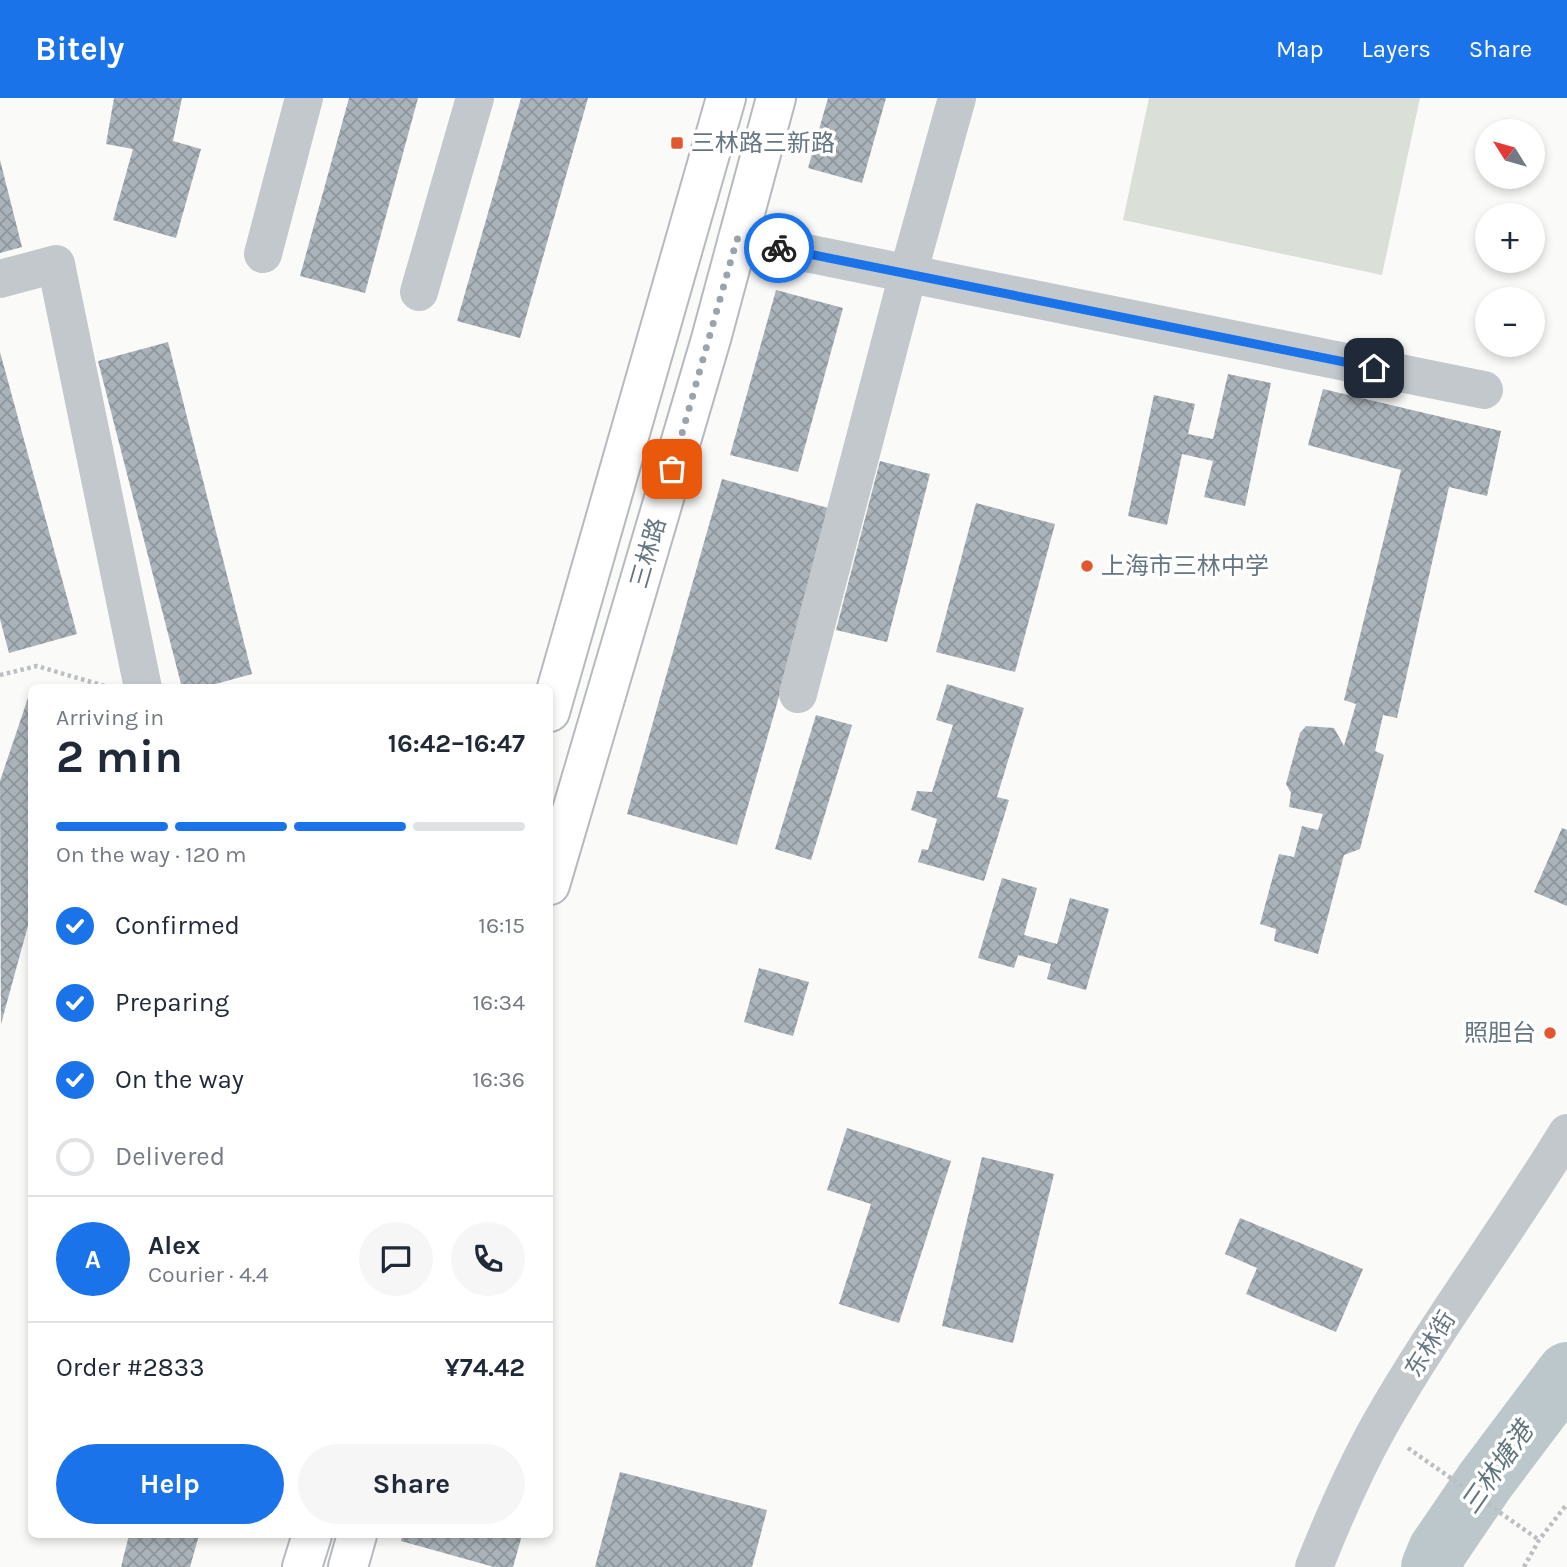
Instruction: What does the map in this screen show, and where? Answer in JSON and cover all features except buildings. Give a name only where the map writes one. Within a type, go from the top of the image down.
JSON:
[{"type":"main road","name":"三林路","points":[[553,702],[726,98]]},
{"type":"main road","name":"三林路","points":[[553,875],[711,339],[776,98]]},
{"type":"main road","points":[[302,1567],[311,1538]]},
{"type":"main road","points":[[348,1567],[356,1538]]},
{"type":"street","points":[[262,254],[304,98]]},
{"type":"street","points":[[419,292],[475,98]]},
{"type":"street","points":[[798,694],[957,98]]},
{"type":"street","points":[[737,239],[1484,390]]},
{"type":"street","points":[[0,279],[56,264],[142,684]]},
{"type":"street","name":"东林街","points":[[1314,1567],[1334,1518],[1379,1427],[1437,1330],[1525,1203],[1567,1133]]},
{"type":"path","points":[[0,675],[37,666],[96,684]]},
{"type":"path","points":[[1379,1427],[1539,1540]]},
{"type":"path","points":[[1524,1567],[1539,1540],[1567,1504]]},
{"type":"shaded area","points":[[1149,98],[1420,98],[1382,275],[1123,220]]},
{"type":"waterway","name":"三林塘港","points":[[1431,1567],[1438,1550],[1485,1481],[1567,1372]]},
{"type":"way so far","points":[[672,469],[711,339],[737,239],[779,248]]},
{"type":"place","name":"三林路三新路","points":[[677,143]]},
{"type":"place","name":"上海市三林中学","points":[[1087,566]]},
{"type":"place","name":"照胆台","points":[[1550,1033]]},
{"type":"route","points":[[779,248],[1374,368]]}]
